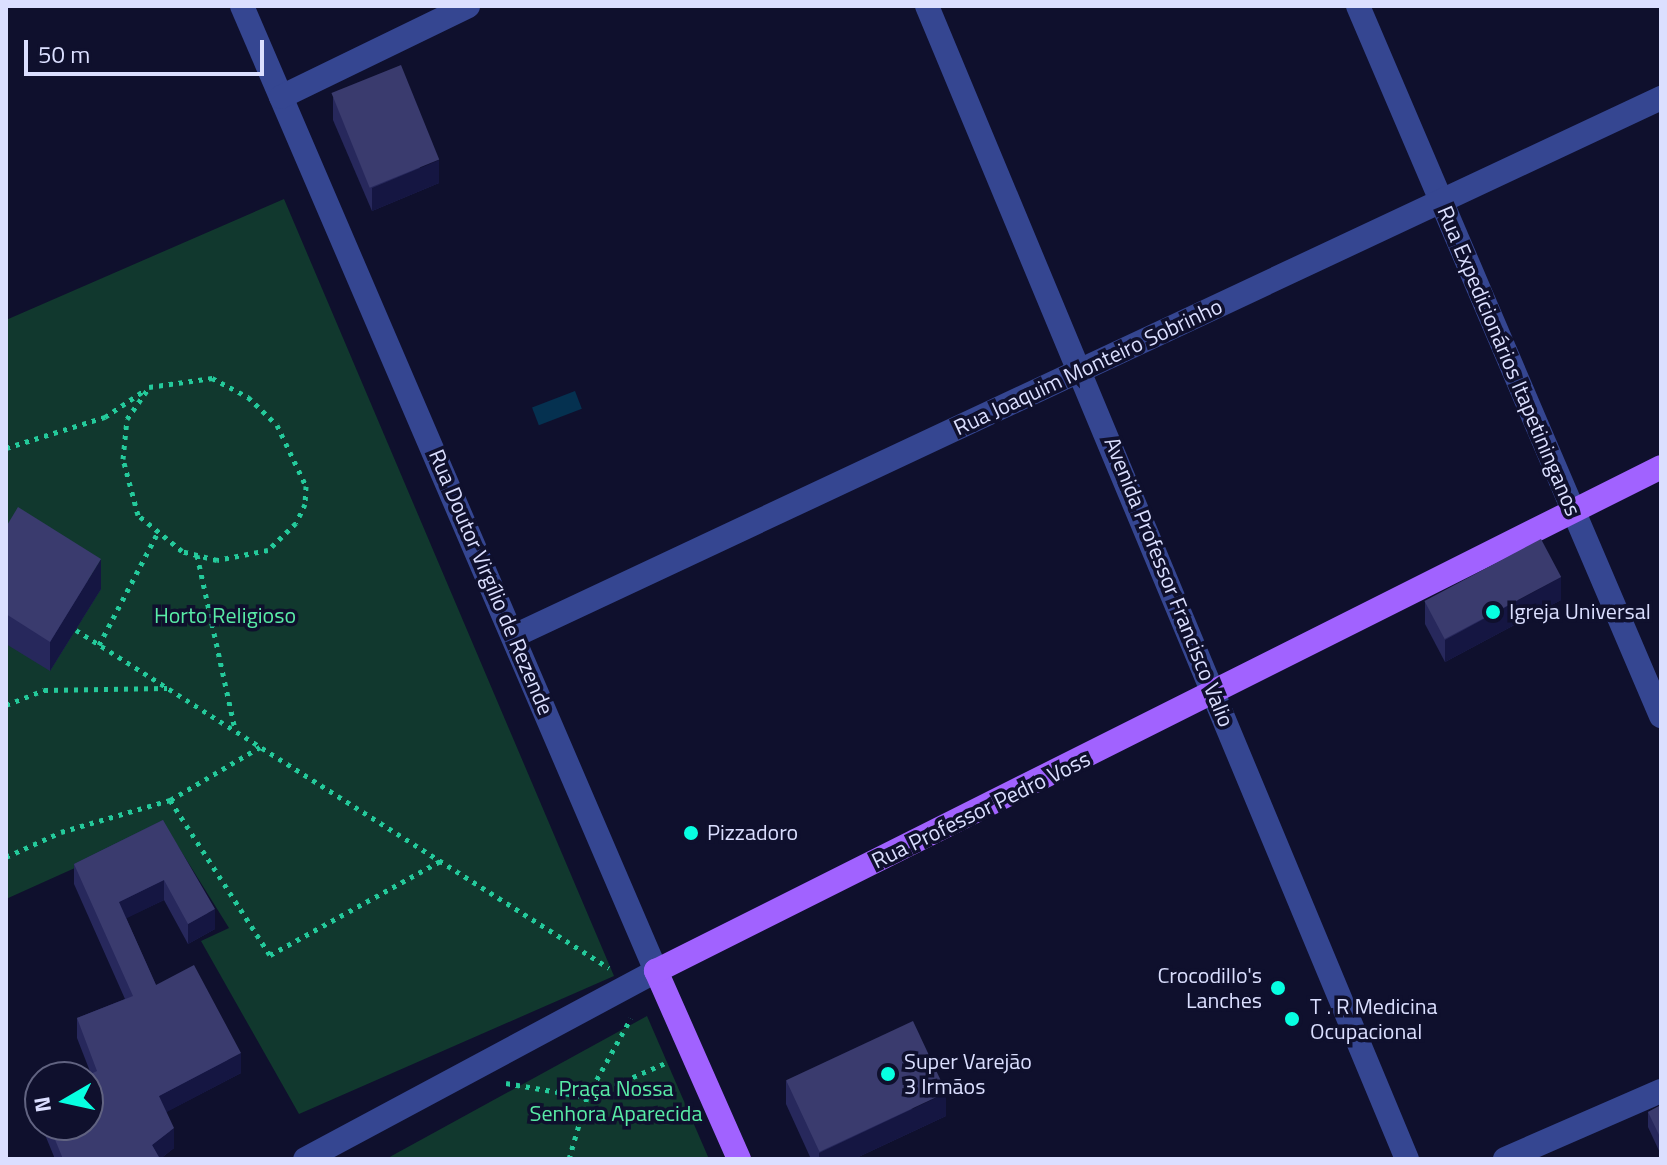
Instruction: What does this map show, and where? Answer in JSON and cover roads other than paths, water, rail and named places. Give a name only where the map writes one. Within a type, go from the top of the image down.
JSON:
[{"type":"main road","name":"Rua Professor Pedro Voss","points":[[656,971],[1575,515],[1661,467]]},
{"type":"main road","name":"Rua Doutor Virgílio de Rezende","points":[[656,971],[694,1051],[739,1159]]},
{"type":"street","name":"Rua Doutor Virgílio de Rezende","points":[[242,6],[516,635],[656,971]]},
{"type":"street","points":[[281,97],[468,6]]},
{"type":"street","name":"Avenida Professor Francisco Valio","points":[[927,6],[1407,1159]]},
{"type":"street","name":"Rua Expedicionários Itapetininganos","points":[[1358,6],[1661,716]]},
{"type":"street","name":"Rua Joaquim Monteiro Sobrinho","points":[[516,635],[1661,98]]},
{"type":"street","name":"Rua Professor Pedro Voss","points":[[305,1159],[656,971]]},
{"type":"street","points":[[1505,1159],[1661,1091]]},
{"type":"water","points":[[575,391],[582,409],[539,425],[532,407]]},
{"type":"place","name":"Igreja Universal","points":[[1493,612]]},
{"type":"place","name":"Pizzadoro","points":[[691,833]]},
{"type":"place","name":"Crocodillo's Lanches","points":[[1278,988]]},
{"type":"place","name":"T . R Medicina Ocupacional","points":[[1292,1019]]},
{"type":"place","name":"Super Varejão 3 Irmãos","points":[[888,1074]]},
{"type":"park label","name":"Horto Religioso","points":[[225,616]]},
{"type":"park label","name":"Praça Nossa Senhora Aparecida","points":[[616,1100]]}]
